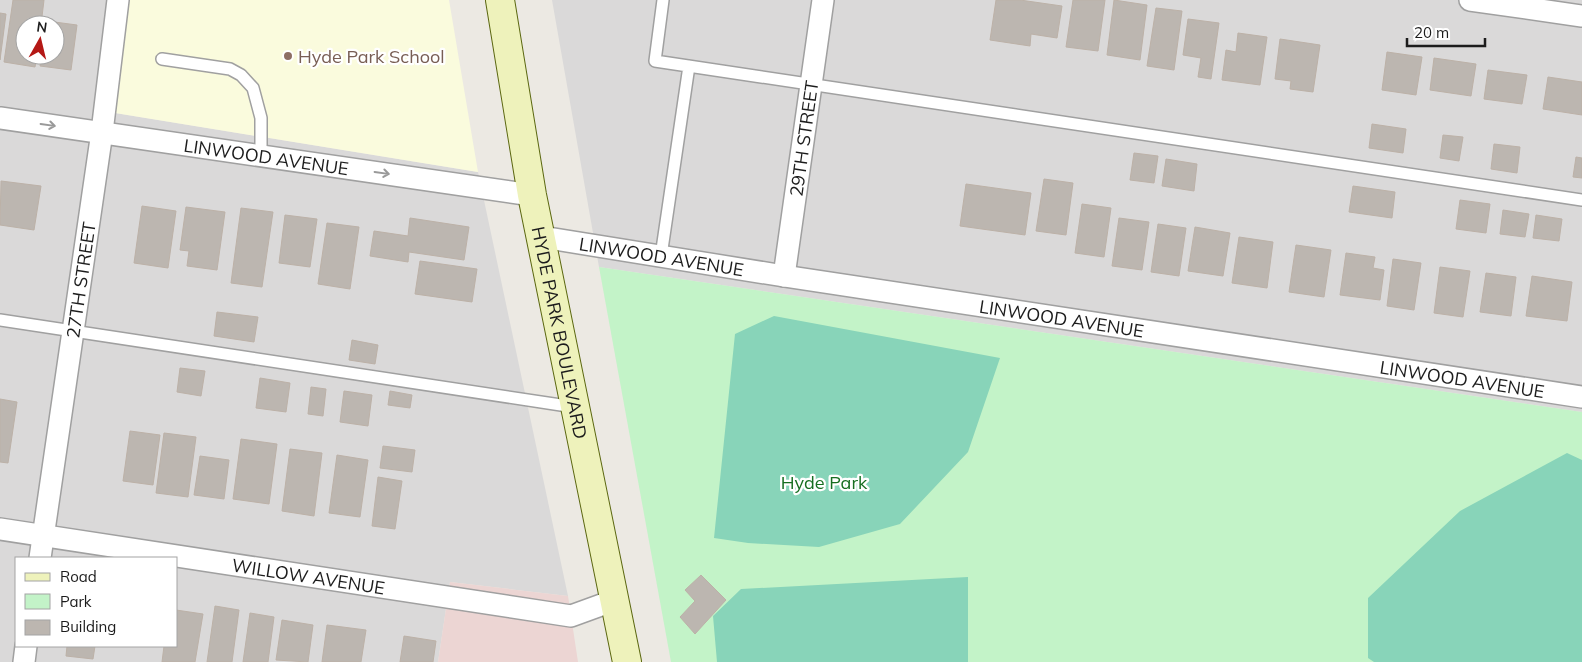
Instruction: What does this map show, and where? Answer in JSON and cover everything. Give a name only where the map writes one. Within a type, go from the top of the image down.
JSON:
[{"type":"main road","name":"HYDE PARK BOULEVARD","points":[[500,0],[532,195],[616,600],[627,662]]},
{"type":"street","name":"27TH STREET","points":[[40,557],[102,132],[118,0]]},
{"type":"street","name":"29TH STREET","points":[[784,276],[823,0]]},
{"type":"street","points":[[1470,0],[1582,16]]},
{"type":"street","name":"LINWOOD AVENUE","points":[[0,118],[532,195]]},
{"type":"street","name":"LINWOOD AVENUE","points":[[542,237],[784,276],[1582,397]]},
{"type":"street","name":"WILLOW AVENUE","points":[[0,529],[571,616],[616,600]]},
{"type":"street","points":[[24,662],[26,647]]},
{"type":"lane","points":[[663,0],[655,61],[1582,200]]},
{"type":"lane","points":[[162,59],[230,69],[241,75],[253,88],[261,118],[261,155]]},
{"type":"lane","points":[[661,256],[689,66]]},
{"type":"lane","points":[[0,320],[576,407]]},
{"type":"shaded area","points":[[0,0],[125,0],[109,112],[478,172],[568,596],[450,582],[438,662],[0,662]]},
{"type":"shaded area","name":"Hyde Park School","points":[[125,0],[449,0],[478,172],[109,112]]},
{"type":"shaded area","points":[[552,0],[1582,0],[1582,412],[599,267]]},
{"type":"shaded area","points":[[450,582],[568,596],[578,662],[438,662]]},
{"type":"green space","name":"Hyde Park","points":[[599,267],[1582,412],[1582,662],[671,662]]},
{"type":"green space","points":[[774,316],[1000,358],[968,452],[900,524],[819,547],[748,543],[714,538],[735,334]]},
{"type":"green space","points":[[1567,453],[1582,460],[1582,662],[1374,662],[1368,658],[1368,598],[1460,511]]},
{"type":"green space","points":[[968,577],[968,662],[717,662],[713,616],[741,589]]},
{"type":"building","points":[[13,0],[44,0],[42,15],[15,15],[15,64],[4,62]]},
{"type":"building","points":[[996,0],[1020,0],[1062,6],[1057,38],[1031,34],[1030,46],[990,40]]},
{"type":"building","points":[[1073,0],[1105,0],[1098,51],[1066,47]]},
{"type":"building","points":[[1114,0],[1147,5],[1140,60],[1107,55]]},
{"type":"building","points":[[1156,8],[1182,11],[1174,70],[1147,66]]},
{"type":"building","points":[[0,13],[6,14],[0,60]]},
{"type":"building","points":[[1188,19],[1219,23],[1211,79],[1198,77],[1201,58],[1183,55]]},
{"type":"building","points":[[65,23],[77,25],[71,70],[40,66],[65,65]]},
{"type":"building","points":[[1238,33],[1267,37],[1260,85],[1222,80],[1226,50],[1236,52]]},
{"type":"building","points":[[1280,39],[1320,45],[1313,92],[1290,89],[1291,81],[1275,79]]},
{"type":"building","points":[[1387,52],[1422,57],[1416,95],[1382,90]]},
{"type":"building","points":[[1434,58],[1476,64],[1471,96],[1430,90]]},
{"type":"building","points":[[1488,70],[1527,75],[1522,104],[1484,99]]},
{"type":"building","points":[[1548,77],[1582,82],[1582,115],[1543,109]]},
{"type":"building","points":[[1372,124],[1406,129],[1403,153],[1369,148]]},
{"type":"building","points":[[1443,135],[1463,137],[1459,161],[1440,158]]},
{"type":"building","points":[[1494,144],[1520,147],[1517,173],[1491,169]]},
{"type":"building","points":[[1134,153],[1158,156],[1154,183],[1130,180]]},
{"type":"building","points":[[1576,157],[1582,158],[1582,178],[1573,177]]},
{"type":"building","points":[[1166,159],[1197,164],[1194,191],[1162,186]]},
{"type":"building","points":[[1044,179],[1073,183],[1066,235],[1036,231]]},
{"type":"building","points":[[1,181],[41,186],[34,230],[0,225]]},
{"type":"building","points":[[966,184],[1031,193],[1025,235],[960,226]]},
{"type":"building","points":[[1353,186],[1395,192],[1392,218],[1349,212]]},
{"type":"building","points":[[1460,200],[1490,204],[1486,233],[1456,229]]},
{"type":"building","points":[[1082,204],[1111,208],[1104,257],[1075,253]]},
{"type":"building","points":[[142,206],[176,211],[168,268],[134,263]]},
{"type":"building","points":[[186,207],[225,212],[217,270],[187,266],[189,251],[180,250]]},
{"type":"building","points":[[241,208],[273,212],[262,287],[231,283]]},
{"type":"building","points":[[1503,210],[1529,214],[1525,237],[1500,234]]},
{"type":"building","points":[[285,215],[317,219],[310,267],[279,263]]},
{"type":"building","points":[[1536,215],[1562,219],[1559,241],[1533,238]]},
{"type":"building","points":[[410,218],[469,227],[464,260],[409,252],[408,262],[370,256],[374,231],[408,236]]},
{"type":"building","points":[[1119,218],[1149,222],[1142,270],[1112,266]]},
{"type":"building","points":[[327,223],[359,227],[350,289],[318,284]]},
{"type":"building","points":[[1158,224],[1186,228],[1179,276],[1151,272]]},
{"type":"building","points":[[1195,227],[1230,233],[1223,276],[1188,271]]},
{"type":"building","points":[[1239,237],[1273,242],[1267,288],[1232,283]]},
{"type":"building","points":[[1296,245],[1331,250],[1324,297],[1289,292]]},
{"type":"building","points":[[1346,253],[1375,257],[1373,268],[1384,270],[1380,300],[1340,295]]},
{"type":"building","points":[[1393,259],[1421,263],[1414,310],[1387,306]]},
{"type":"building","points":[[420,261],[477,269],[472,302],[415,294]]},
{"type":"building","points":[[1440,267],[1470,271],[1463,317],[1434,313]]},
{"type":"building","points":[[1486,273],[1516,277],[1511,316],[1480,312]]},
{"type":"building","points":[[1532,276],[1572,282],[1567,321],[1526,316]]},
{"type":"building","points":[[217,312],[258,317],[254,342],[214,336]]},
{"type":"building","points":[[352,340],[378,345],[375,364],[349,360]]},
{"type":"building","points":[[180,368],[205,371],[201,396],[177,392]]},
{"type":"building","points":[[260,378],[290,383],[286,412],[256,408]]},
{"type":"building","points":[[311,387],[326,389],[323,416],[308,414]]},
{"type":"building","points":[[344,391],[372,395],[368,426],[340,422]]},
{"type":"building","points":[[390,391],[412,395],[410,408],[388,405]]},
{"type":"building","points":[[0,399],[17,402],[8,463],[0,462]]},
{"type":"building","points":[[130,431],[160,435],[153,485],[123,481]]},
{"type":"building","points":[[164,433],[196,437],[188,497],[156,493]]},
{"type":"building","points":[[241,439],[277,444],[269,504],[233,499]]},
{"type":"building","points":[[383,446],[415,450],[412,472],[380,468]]},
{"type":"building","points":[[290,449],[322,453],[314,516],[282,511]]},
{"type":"building","points":[[337,455],[368,460],[360,517],[329,513]]},
{"type":"building","points":[[200,456],[229,460],[224,499],[194,495]]},
{"type":"building","points":[[378,477],[402,481],[395,529],[372,526]]},
{"type":"building","points":[[701,575],[726,600],[695,634],[680,617],[695,601],[685,590]]},
{"type":"building","points":[[215,606],[239,610],[232,662],[207,662]]},
{"type":"building","points":[[178,610],[203,614],[195,662],[162,662],[164,647],[178,647]]},
{"type":"building","points":[[250,613],[274,617],[268,662],[243,662]]},
{"type":"building","points":[[282,620],[313,625],[308,662],[276,660]]},
{"type":"building","points":[[327,625],[366,630],[361,662],[322,662]]},
{"type":"building","points":[[404,636],[436,641],[433,662],[400,662]]},
{"type":"building","points":[[67,647],[95,647],[93,659],[66,656]]},
{"type":"place","name":"Hyde Park School","points":[[288,56]]}]
